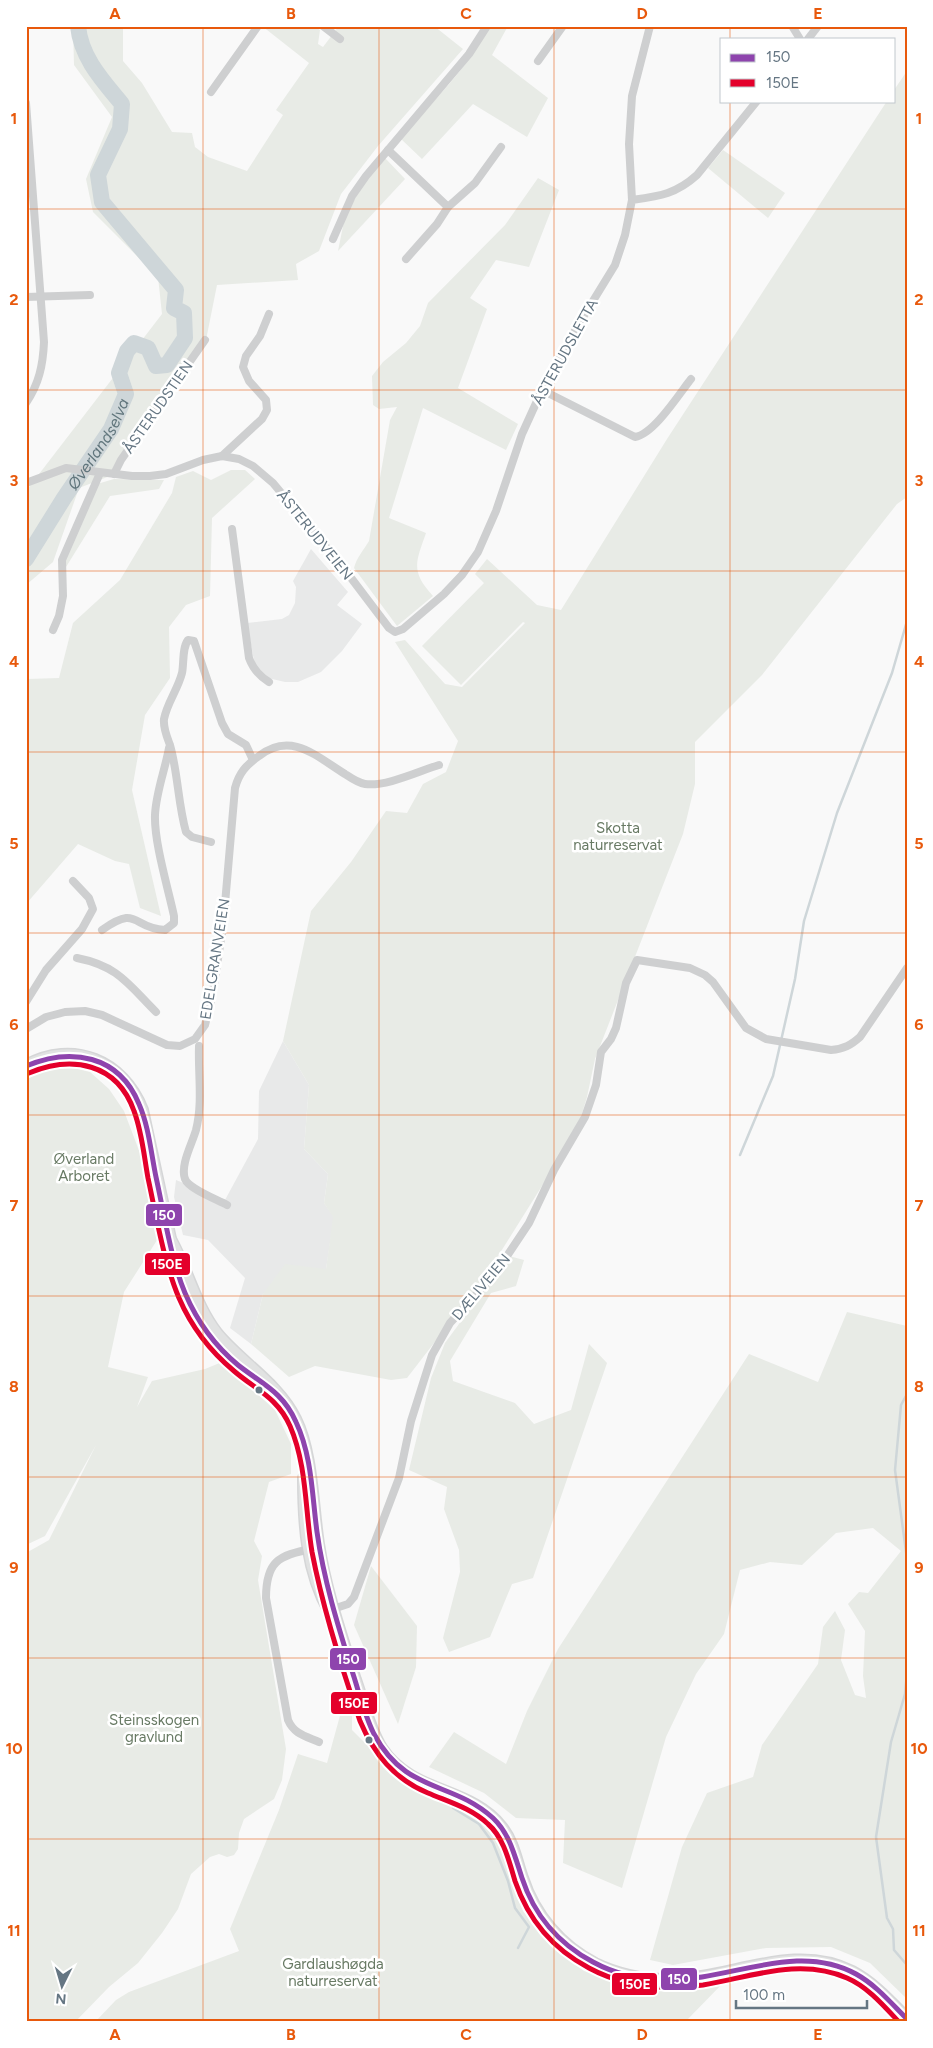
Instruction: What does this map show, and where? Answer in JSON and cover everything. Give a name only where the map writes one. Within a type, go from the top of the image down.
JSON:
[{"type":"main road","points":[[26,1066],[50,1056],[83,1056],[105,1065],[126,1082],[133,1091],[142,1110],[174,1261],[185,1294],[202,1326],[224,1352],[244,1369],[268,1385],[285,1402],[295,1418],[300,1431],[309,1472],[314,1548],[332,1610],[371,1727],[386,1754],[398,1768],[413,1778],[487,1813],[500,1825],[511,1843],[526,1889],[539,1914],[556,1935],[580,1955],[617,1972],[639,1978],[665,1980],[701,1978],[783,1961],[816,1961],[838,1966],[860,1976],[879,1991],[907,2019]]},
{"type":"street","points":[[211,92],[258,26]]},
{"type":"street","points":[[323,26],[340,39]]},
{"type":"street","points":[[333,239],[352,196],[366,176],[469,54],[487,26]]},
{"type":"street","points":[[538,61],[563,26]]},
{"type":"street","name":"ÅSTERUDSLETTA","points":[[395,632],[403,629],[444,594],[462,575],[478,552],[496,511],[522,434],[542,390],[577,327],[615,265],[625,235],[632,200],[629,144],[632,96],[650,26]]},
{"type":"street","points":[[792,26],[799,38]]},
{"type":"street","points":[[809,38],[818,26]]},
{"type":"street","points":[[632,200],[670,193],[687,184],[697,175],[756,102]]},
{"type":"street","points":[[26,103],[44,342],[44,360],[40,377],[26,403]]},
{"type":"street","points":[[406,259],[437,224],[448,207],[475,183],[501,148]]},
{"type":"street","points":[[388,150],[448,207]]},
{"type":"street","points":[[26,297],[90,296]]},
{"type":"street","name":"ÅSTERUDVEIEN","points":[[222,456],[262,419],[267,410],[266,400],[249,381],[243,366],[246,356],[260,336],[269,314]]},
{"type":"street","name":"ÅSTERUDSTIEN","points":[[114,474],[121,460],[205,340]]},
{"type":"street","points":[[542,390],[635,437],[642,436],[655,424],[691,379]]},
{"type":"street","name":"ÅSTERUDVEIEN","points":[[26,483],[60,469],[74,468],[132,476],[166,474],[203,460],[222,456],[239,459],[253,466],[273,483],[342,566],[389,628],[395,632]]},
{"type":"street","points":[[53,630],[59,616],[63,596],[62,560],[100,473]]},
{"type":"street","points":[[232,528],[249,658],[252,668],[269,682]]},
{"type":"street","points":[[211,842],[192,838],[186,832],[164,721],[180,683],[188,640],[194,640],[222,723],[228,734],[246,745],[253,760]]},
{"type":"street","points":[[102,930],[125,917],[132,917],[150,928],[165,930],[174,923],[155,823],[158,792],[165,771],[170,745]]},
{"type":"street","name":"EDELGRANVEIEN","points":[[26,1029],[46,1016],[65,1012],[85,1011],[102,1015],[167,1045],[180,1046],[195,1039],[205,1025],[212,997],[223,927],[235,788],[244,768],[270,747],[293,745],[309,752],[364,784],[378,784],[440,765]]},
{"type":"street","points":[[26,1002],[46,970],[82,928],[93,909],[89,898],[73,881]]},
{"type":"street","points":[[77,958],[92,961],[122,977],[156,1012]]},
{"type":"street","name":"DÆLIVEIEN","points":[[332,1610],[348,1604],[354,1597],[365,1570],[399,1478],[411,1421],[425,1372],[438,1342],[450,1323],[495,1274],[518,1241],[529,1223],[554,1170],[585,1117],[596,1085],[601,1052],[616,1028],[626,983],[637,960],[690,968],[705,975],[713,982],[746,1028],[766,1039],[831,1050],[851,1045],[860,1037],[907,968]]},
{"type":"street","points":[[200,1046],[198,1079],[201,1098],[196,1128],[184,1166],[184,1178],[189,1185],[227,1204]]},
{"type":"street","points":[[314,1548],[285,1556],[278,1560],[270,1570],[266,1598],[288,1720],[291,1727],[299,1734],[318,1742]]},
{"type":"shaded area","points":[[311,549],[348,592],[337,605],[362,624],[342,651],[321,672],[298,682],[285,682],[268,678],[255,666],[247,623],[282,619],[289,615],[295,603],[296,587],[293,581]]},
{"type":"shaded area","points":[[283,1041],[309,1085],[304,1149],[328,1174],[324,1203],[334,1217],[326,1269],[263,1294],[251,1344],[230,1328],[245,1278],[208,1240],[183,1235],[174,1197],[176,1180],[225,1200],[258,1139],[259,1091]]},
{"type":"green space","points":[[73,26],[123,26],[123,61],[142,83],[172,132],[192,133],[195,147],[208,157],[247,171],[283,115],[276,110],[309,63],[262,26],[314,26],[320,30],[318,44],[323,47],[339,26],[434,26],[463,49],[378,146],[341,194],[319,251],[296,264],[298,280],[217,285],[206,340],[110,476],[79,488],[53,562],[26,585],[26,491],[162,314],[158,277],[93,212],[86,179],[112,117],[74,65]]},
{"type":"green space","points":[[490,26],[508,26],[492,55],[548,98],[527,137],[473,104],[422,159],[400,138],[460,71]]},
{"type":"green space","name":"Skotta naturreservat","points":[[907,71],[907,497],[897,504],[762,675],[695,742],[695,784],[683,834],[595,1059],[587,1097],[577,1130],[485,1277],[407,1378],[391,1380],[315,1366],[289,1377],[251,1344],[263,1294],[285,1264],[326,1269],[333,1217],[324,1203],[328,1174],[304,1149],[309,1085],[283,1041],[311,911],[351,862],[386,811],[407,813],[423,784],[446,772],[458,741],[395,642],[405,640],[445,684],[462,687],[525,623],[523,622],[461,685],[422,646],[484,583],[475,574],[487,559],[537,605],[561,610],[667,439],[886,102],[896,102],[896,87]]},
{"type":"green space","points":[[723,150],[785,193],[768,218],[708,168]]},
{"type":"green space","points":[[385,158],[405,179],[338,251],[344,221],[359,190]]},
{"type":"green space","points":[[538,178],[559,190],[529,267],[496,260],[470,298],[487,309],[458,388],[518,424],[506,450],[423,408],[389,518],[426,533],[417,566],[421,580],[433,596],[397,626],[354,568],[358,557],[369,541],[390,420],[397,407],[379,409],[373,405],[372,376],[383,362],[406,343],[420,326],[428,303],[505,225]]},
{"type":"green space","points":[[231,470],[245,470],[255,479],[212,518],[210,596],[186,605],[169,627],[170,678],[145,715],[132,790],[161,916],[140,908],[129,864],[115,861],[78,844],[26,904],[27,679],[59,678],[73,623],[120,580],[172,493],[176,477],[193,471],[211,480]]},
{"type":"green space","points":[[114,479],[164,480],[159,489],[110,496],[66,567],[63,564],[97,484]]},
{"type":"green space","name":"Steinsskogen gravlund","points":[[70,1067],[90,1072],[109,1089],[124,1111],[143,1161],[137,1128],[159,1237],[124,1292],[108,1367],[148,1377],[137,1407],[152,1381],[205,1369],[222,1362],[275,1410],[291,1444],[291,1474],[269,1482],[254,1541],[262,1556],[258,1580],[286,1749],[282,1780],[274,1799],[244,1819],[239,1833],[238,1849],[234,1855],[227,1857],[219,1854],[210,1857],[191,1874],[178,1909],[138,1963],[109,1987],[75,2022],[26,2022],[26,1553],[49,1540],[96,1445],[45,1536],[26,1545],[26,1080],[41,1071]]},
{"type":"green space","points":[[509,1256],[524,1260],[516,1286],[491,1293],[450,1361],[453,1381],[515,1403],[534,1424],[571,1410],[589,1344],[607,1363],[533,1578],[512,1584],[490,1637],[449,1652],[443,1638],[460,1572],[459,1550],[444,1509],[447,1487],[409,1470],[431,1378],[445,1343]]},
{"type":"green space","points":[[847,1312],[907,1326],[907,1999],[870,1963],[831,1947],[766,1948],[673,1965],[650,1960],[682,1847],[707,1793],[753,1777],[762,1745],[818,1664],[823,1627],[835,1611],[845,1630],[841,1660],[855,1695],[866,1698],[863,1676],[865,1631],[848,1604],[859,1592],[868,1593],[901,1551],[873,1528],[836,1533],[802,1565],[770,1562],[740,1570],[724,1634],[696,1674],[666,1737],[622,1888],[563,1863],[565,1820],[516,1818],[484,1793],[429,1767],[454,1732],[506,1764],[527,1711],[558,1649],[749,1354],[818,1382]]},
{"type":"green space","points":[[371,1566],[417,1626],[416,1667],[398,1724],[354,1625]]},
{"type":"green space","name":"Gardlaushøgda naturreservat","points":[[347,1690],[352,1696],[352,1730],[409,1787],[457,1806],[482,1821],[499,1846],[523,1911],[557,1951],[584,1971],[626,1984],[670,1989],[724,1982],[688,2019],[639,2022],[95,2022],[116,2000],[129,1992],[239,1951],[230,1929],[279,1810],[298,1754],[327,1763]]},
{"type":"waterway","name":"Øverlandselva","points":[[26,559],[64,498],[111,429],[126,394],[119,373],[127,351],[134,343],[148,348],[156,366],[167,365],[185,338],[184,313],[174,308],[176,290],[102,202],[98,175],[120,129],[122,104],[88,59],[83,48],[78,26]]},
{"type":"waterway","points":[[740,1155],[773,1076],[795,979],[804,921],[837,813],[892,673],[907,621]]},
{"type":"waterway","points":[[907,1394],[901,1405],[895,1470],[907,1559]]},
{"type":"waterway","points":[[907,1672],[905,1694],[891,1742],[876,1837],[887,1918],[893,1929],[894,1950],[907,1965]]},
{"type":"waterway","points":[[453,1808],[479,1824],[493,1843],[508,1881],[515,1908],[529,1927],[518,1948]]},
{"type":"transit line","name":"150","points":[[26,1066],[60,1057],[92,1060],[106,1065],[119,1075],[130,1088],[139,1104],[147,1131],[172,1251],[185,1293],[201,1323],[222,1350],[238,1365],[271,1389],[285,1403],[301,1435],[311,1476],[320,1551],[332,1605],[365,1713],[374,1734],[387,1753],[400,1767],[415,1777],[461,1797],[477,1806],[499,1824],[508,1838],[527,1891],[541,1916],[549,1927],[569,1946],[593,1962],[619,1973],[660,1980],[702,1977],[780,1962],[818,1962],[837,1966],[863,1978],[907,2019]]},
{"type":"transit line","name":"150E","points":[[29,1073],[45,1067],[61,1065],[77,1064],[91,1067],[105,1073],[116,1082],[126,1095],[139,1127],[157,1223],[179,1298],[195,1328],[217,1355],[279,1408],[285,1416],[296,1441],[303,1472],[312,1552],[321,1595],[360,1721],[372,1744],[386,1764],[395,1773],[416,1787],[467,1810],[481,1818],[494,1830],[502,1843],[520,1895],[543,1932],[564,1952],[589,1968],[630,1983],[659,1987],[703,1985],[793,1969],[829,1972],[847,1978],[862,1986],[899,2022]]},
{"type":"park label","name":"Øverland Arboret","points":[[84,1168]]}]
